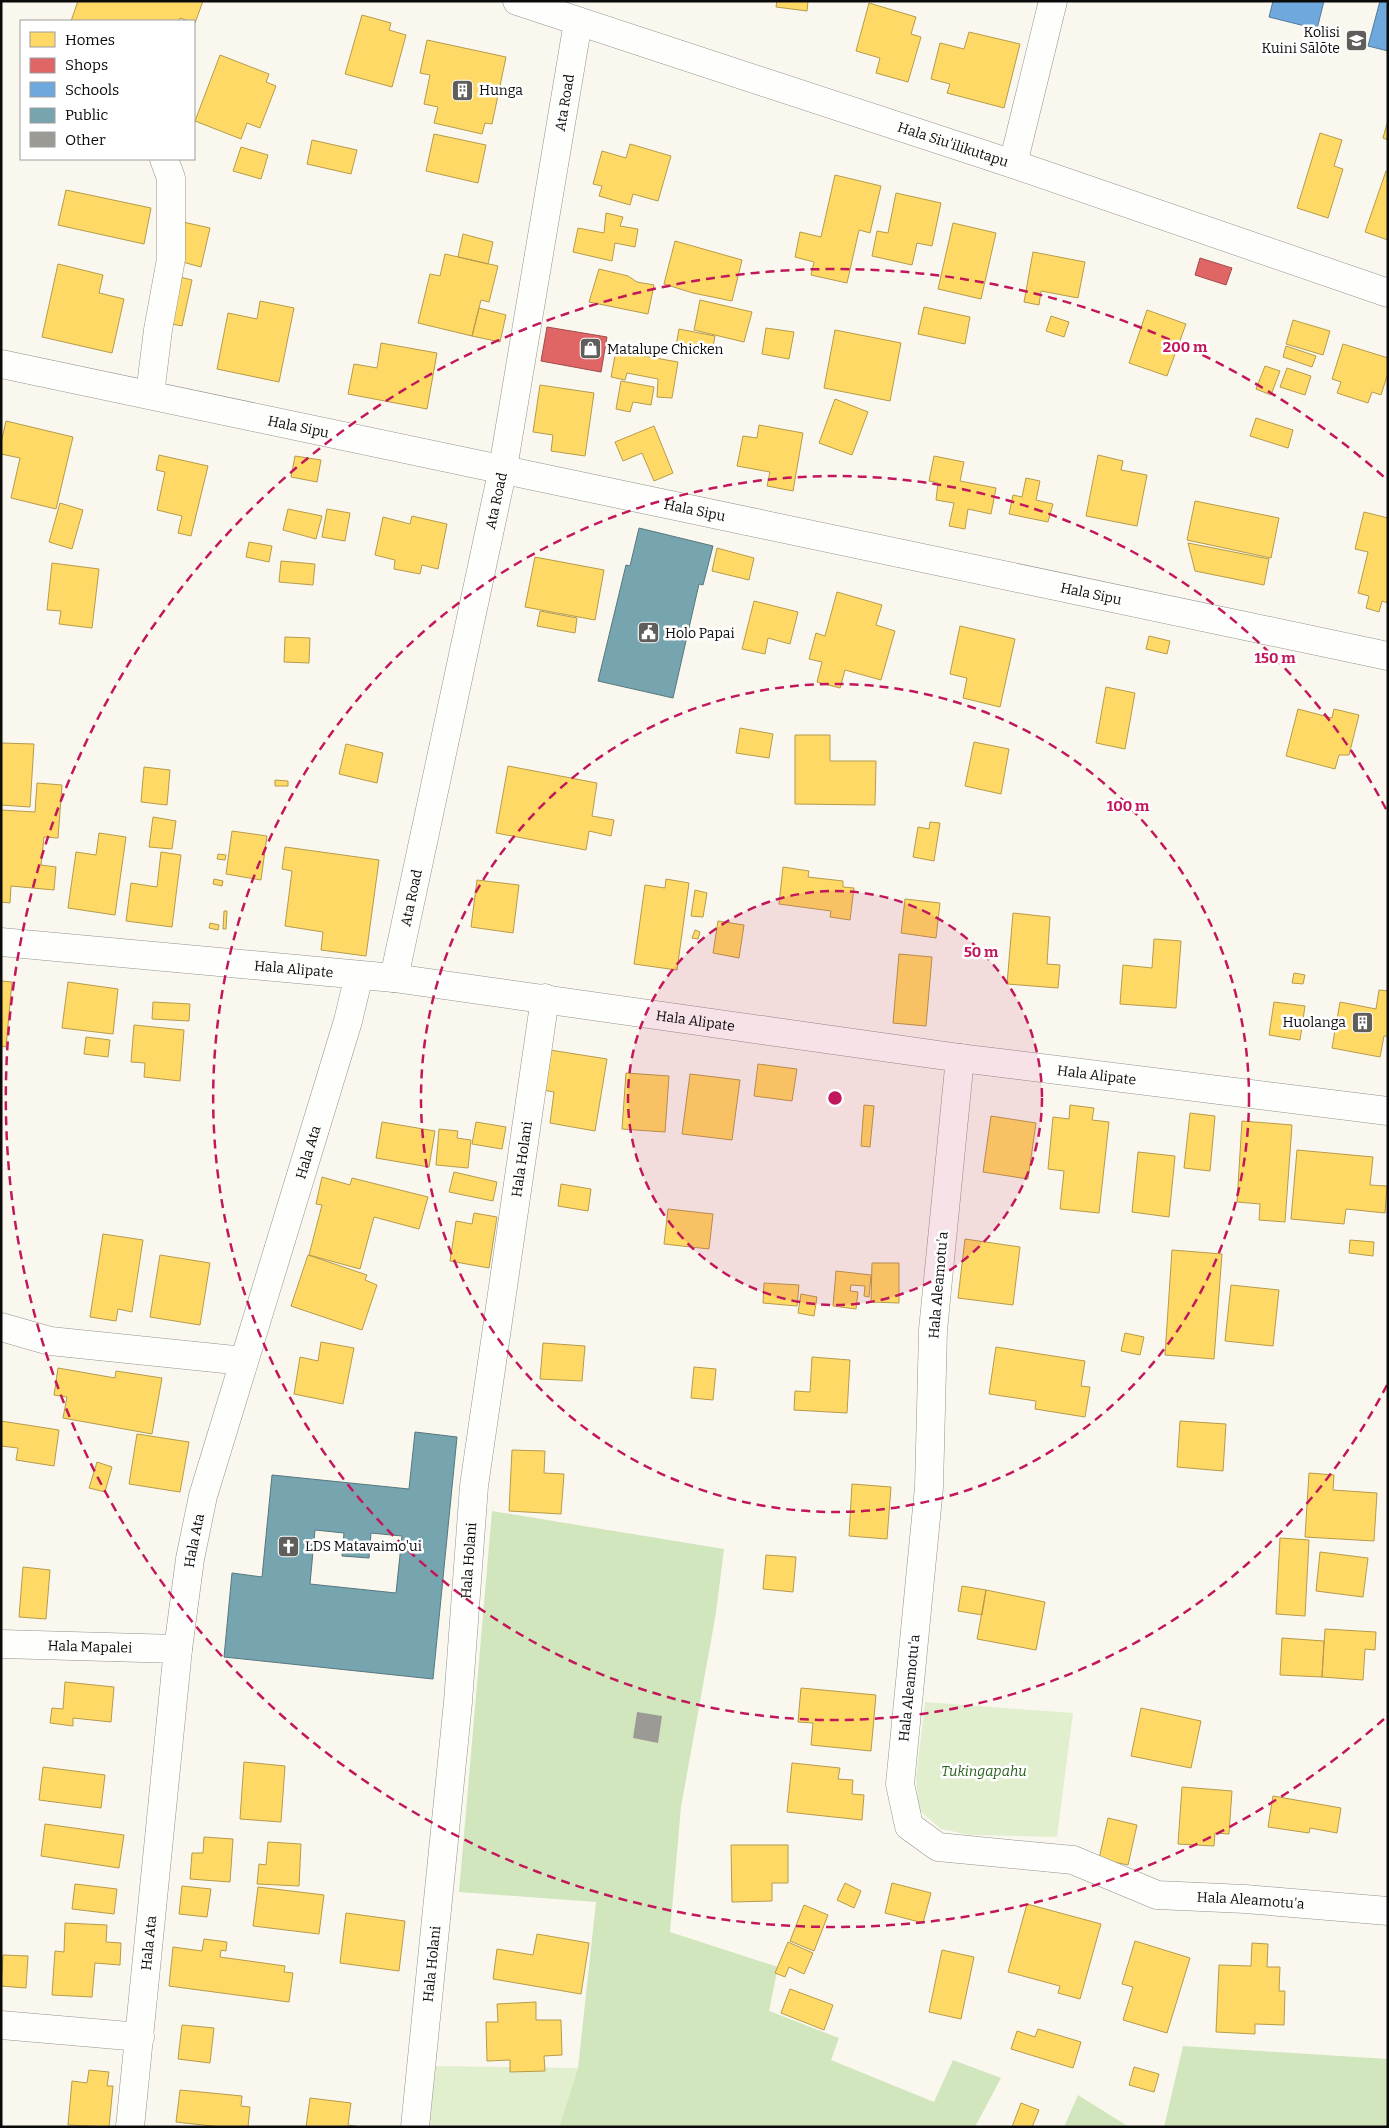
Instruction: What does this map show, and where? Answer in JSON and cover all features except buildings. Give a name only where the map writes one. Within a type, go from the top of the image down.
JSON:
[{"type":"street","name":"Hala Siu'ilikutapu","points":[[517,1],[1013,164],[1388,293]]},
{"type":"street","points":[[1013,164],[1053,1]]},
{"type":"street","name":"Ata Road","points":[[394,978],[503,468],[578,22]]},
{"type":"street","points":[[150,394],[158,330],[171,259],[171,178],[164,160]]},
{"type":"street","name":"Hala Sipu","points":[[1,364],[503,468],[1388,656]]},
{"type":"street","name":"Hala Alipate","points":[[1,942],[394,978],[960,1058],[1388,1111]]},
{"type":"street","name":"Hala Ata","points":[[130,2127],[178,1649],[190,1559],[203,1496],[348,1021],[359,975]]},
{"type":"street","name":"Hala Holani","points":[[415,2127],[458,1702],[474,1486],[544,998]]},
{"type":"street","name":"Hala Aleamotu'a","points":[[960,1058],[933,1330],[929,1487],[900,1784],[909,1826],[938,1847],[1073,1860],[1157,1895],[1246,1899],[1388,1911]]},
{"type":"street","points":[[1,1328],[50,1341],[244,1361]]},
{"type":"street","name":"Hala Mapalei","points":[[1,1644],[178,1649]]},
{"type":"street","points":[[1,2025],[140,2037]]},
{"type":"green space","points":[[492,1511],[724,1549],[716,1613],[681,1807],[670,1932],[778,1967],[769,2011],[839,2038],[831,2060],[934,2102],[953,2060],[1001,2078],[975,2127],[559,2127],[578,2068],[596,1902],[459,1892]]},
{"type":"green space","name":"Tukingapahu","points":[[925,1702],[1073,1713],[1057,1837],[970,1835],[941,1829],[919,1810],[916,1779]]},
{"type":"green space","points":[[1183,2046],[1388,2059],[1388,2127],[1164,2127]]},
{"type":"green space","points":[[435,2066],[578,2068],[559,2127],[429,2127]]},
{"type":"green space","points":[[1078,2095],[1129,2127],[1064,2127]]},
{"type":"place","name":"Kolisi Kuini Sālōte","points":[[1356,40]]},
{"type":"place","name":"Hunga","points":[[463,90]]},
{"type":"place","name":"Matalupe Chicken","points":[[591,349]]},
{"type":"place","name":"Holo Papai","points":[[649,633]]},
{"type":"place","name":"Huolanga","points":[[1362,1022]]},
{"type":"place","name":"LDS Matavaimo'ui","points":[[289,1546]]}]
